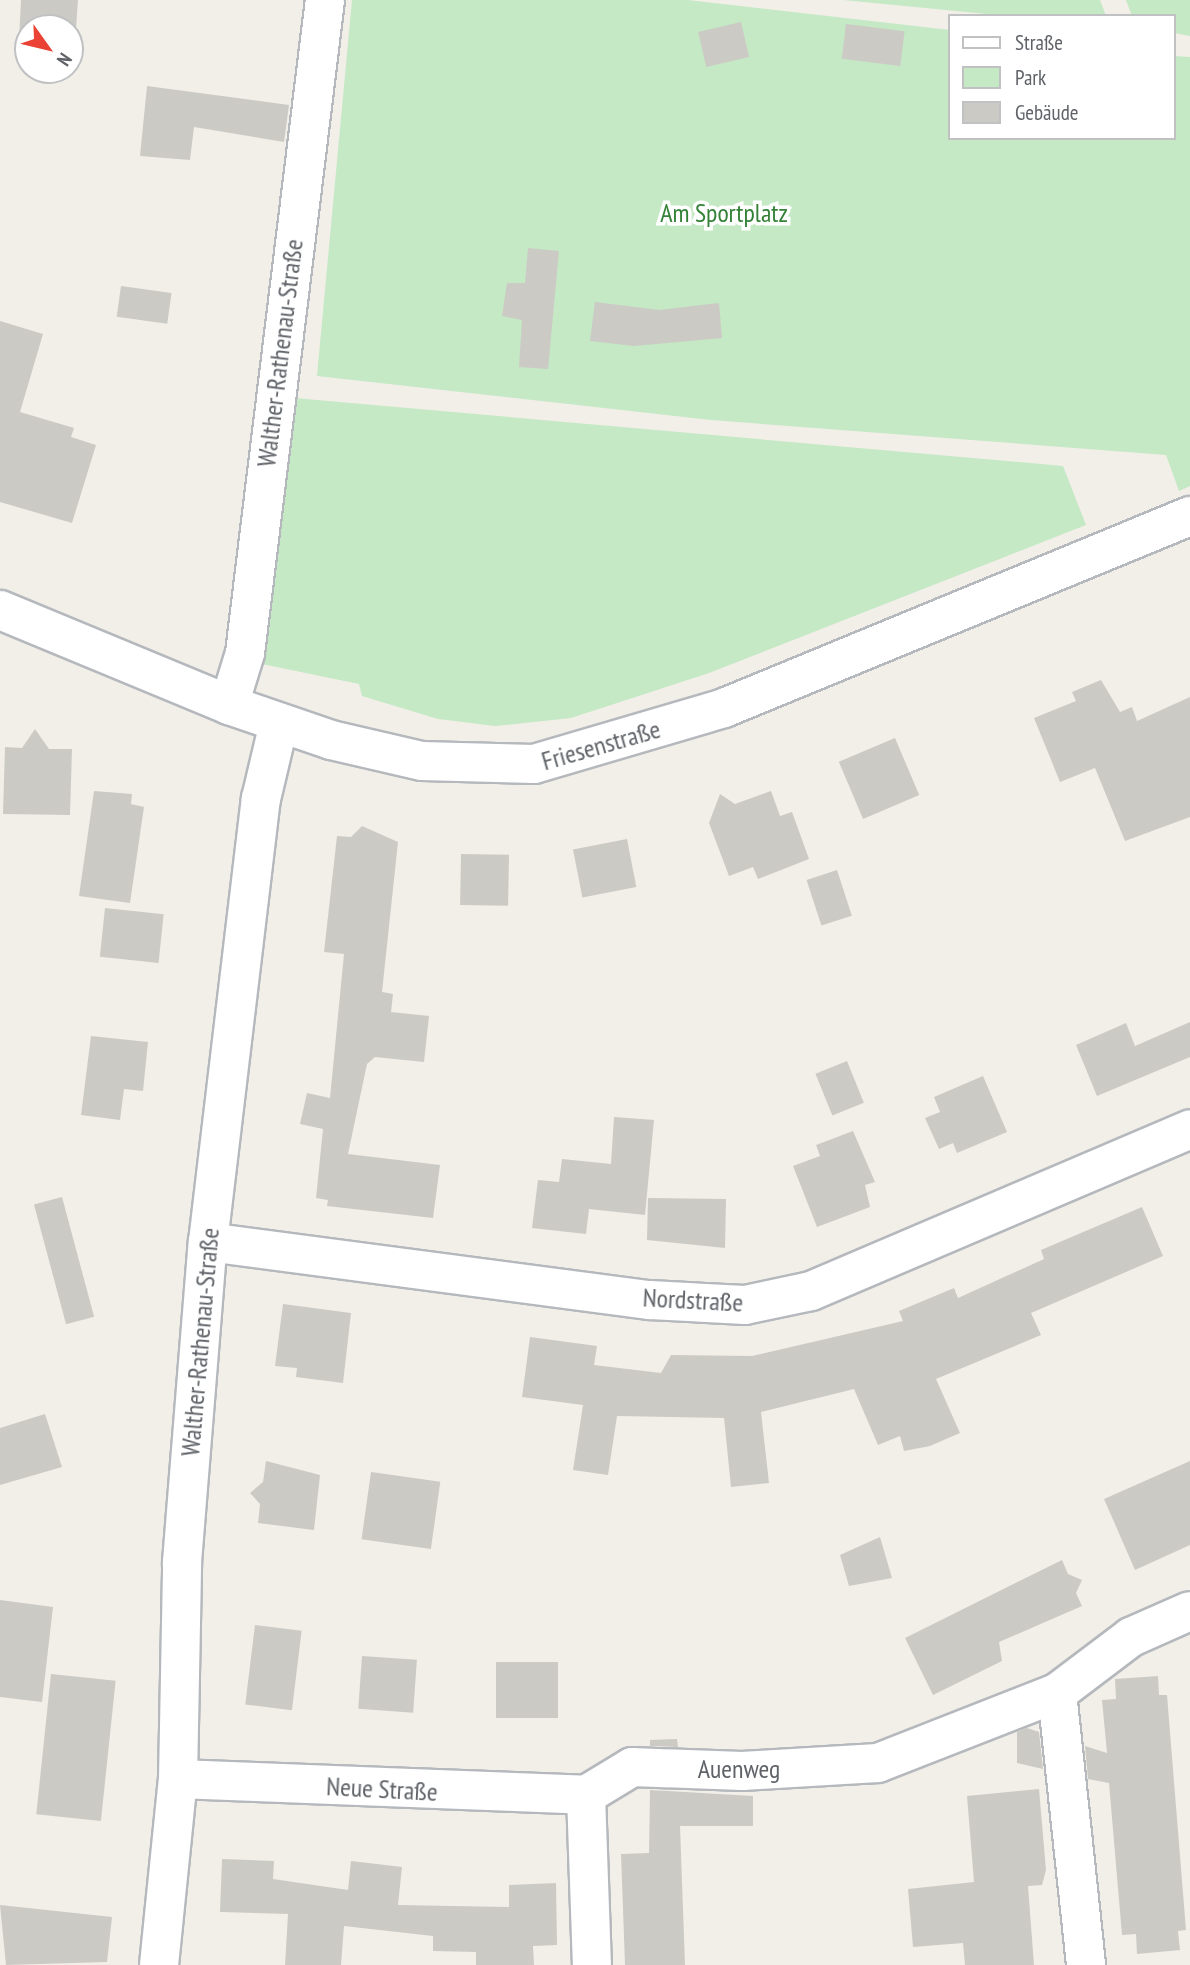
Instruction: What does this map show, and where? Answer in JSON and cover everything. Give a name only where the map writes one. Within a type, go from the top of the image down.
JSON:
[{"type":"street","name":"Walther-Rathenau-Straße","points":[[229,705],[245,653],[325,0]]},
{"type":"street","name":"Friesenstraße","points":[[0,610],[279,723],[422,761],[534,764],[724,708],[1190,516]]},
{"type":"street","name":"Walther-Rathenau-Straße","points":[[159,1965],[178,1779],[181,1562],[208,1242],[261,799],[279,723]]},
{"type":"street","name":"Nordstraße","points":[[208,1242],[650,1300],[746,1305],[811,1291],[1190,1129]]},
{"type":"street","name":"Auenweg","points":[[586,1795],[632,1768],[742,1771],[878,1763],[1057,1693],[1130,1637],[1190,1611]]},
{"type":"street","points":[[1057,1693],[1086,1965]]},
{"type":"street","name":"Neue Straße","points":[[178,1779],[586,1795]]},
{"type":"street","points":[[586,1795],[592,1965]]},
{"type":"green space","name":"Am Sportplatz","points":[[352,0],[688,0],[948,30],[948,140],[1176,140],[1176,56],[1190,57],[1190,486],[1179,491],[1166,455],[711,420],[317,376]]},
{"type":"green space","points":[[843,0],[1100,0],[1105,14],[987,14]]},
{"type":"green space","points":[[1126,0],[1190,0],[1190,36],[1176,33],[1176,14],[1131,14]]},
{"type":"green space","points":[[294,398],[1063,466],[1086,525],[709,673],[571,718],[495,726],[438,719],[362,696],[359,684],[262,664]]},
{"type":"building","points":[[21,0],[78,0],[77,14],[20,14]]},
{"type":"building","points":[[741,22],[749,57],[706,67],[698,32]]},
{"type":"building","points":[[846,24],[905,31],[900,66],[842,59]]},
{"type":"building","points":[[147,86],[289,105],[284,142],[194,127],[190,160],[140,156]]},
{"type":"building","points":[[528,248],[559,251],[548,369],[519,367],[522,320],[502,316],[507,283],[525,283]]},
{"type":"building","points":[[121,286],[172,293],[167,324],[117,317]]},
{"type":"building","points":[[595,302],[659,310],[719,303],[722,338],[634,346],[590,341]]},
{"type":"building","points":[[0,321],[43,334],[20,412],[74,428],[71,437],[96,445],[72,523],[0,502]]},
{"type":"building","points":[[1101,680],[1120,712],[1132,707],[1137,721],[1190,697],[1190,817],[1125,841],[1095,768],[1060,782],[1034,718],[1076,701],[1072,692]]},
{"type":"building","points":[[35,729],[49,749],[72,749],[70,815],[3,814],[5,747],[22,748]]},
{"type":"building","points":[[895,738],[919,795],[863,819],[839,762]]},
{"type":"building","points":[[94,791],[132,794],[131,804],[144,807],[130,903],[79,896]]},
{"type":"building","points":[[771,791],[780,816],[792,812],[809,859],[758,879],[753,867],[729,876],[709,823],[720,794],[735,804]]},
{"type":"building","points":[[362,826],[398,842],[382,992],[393,994],[391,1012],[429,1016],[424,1062],[375,1057],[367,1064],[348,1154],[440,1165],[433,1218],[327,1206],[328,1200],[316,1198],[323,1129],[300,1124],[307,1093],[330,1098],[344,954],[324,952],[337,836],[351,837]]},
{"type":"building","points":[[627,839],[636,887],[582,898],[573,849]]},
{"type":"building","points":[[461,854],[509,855],[508,906],[460,905]]},
{"type":"building","points":[[837,870],[852,916],[821,926],[807,880]]},
{"type":"building","points":[[105,908],[164,914],[159,963],[100,957]]},
{"type":"building","points":[[1190,1022],[1190,1057],[1097,1096],[1076,1045],[1126,1023],[1135,1046]]},
{"type":"building","points":[[91,1036],[148,1042],[143,1091],[124,1089],[120,1120],[81,1115]]},
{"type":"building","points":[[847,1061],[864,1103],[832,1115],[815,1074]]},
{"type":"building","points":[[983,1076],[1007,1132],[957,1153],[953,1143],[939,1149],[925,1118],[940,1112],[934,1097]]},
{"type":"building","points":[[614,1117],[654,1120],[645,1215],[589,1209],[586,1234],[532,1228],[538,1180],[559,1182],[562,1159],[611,1164]]},
{"type":"building","points":[[853,1131],[875,1182],[865,1185],[870,1207],[817,1227],[793,1166],[820,1156],[816,1145]]},
{"type":"building","points":[[62,1197],[94,1317],[66,1324],[34,1205]]},
{"type":"building","points":[[648,1198],[726,1199],[725,1248],[647,1240]]},
{"type":"building","points":[[1142,1207],[1163,1256],[1031,1313],[1041,1335],[936,1379],[960,1433],[930,1446],[904,1451],[900,1436],[878,1445],[854,1389],[761,1412],[769,1483],[731,1487],[724,1418],[617,1416],[608,1475],[573,1470],[583,1405],[522,1397],[530,1337],[597,1346],[594,1365],[661,1373],[671,1355],[752,1356],[903,1321],[899,1311],[954,1288],[958,1298],[1044,1259],[1041,1250]]},
{"type":"building","points":[[283,1304],[351,1313],[343,1383],[296,1377],[297,1368],[275,1366]]},
{"type":"building","points":[[45,1414],[62,1467],[0,1485],[0,1428]]},
{"type":"building","points":[[266,1461],[320,1475],[314,1530],[258,1523],[260,1504],[250,1493],[263,1482]]},
{"type":"building","points":[[1190,1461],[1190,1545],[1135,1570],[1104,1499]]},
{"type":"building","points":[[371,1472],[440,1482],[431,1549],[362,1539]]},
{"type":"building","points":[[880,1537],[892,1578],[849,1586],[840,1555]]},
{"type":"building","points":[[1062,1560],[1068,1574],[1082,1580],[1076,1593],[1082,1606],[999,1642],[1002,1661],[933,1695],[905,1638]]},
{"type":"building","points":[[0,1600],[53,1607],[42,1702],[0,1697]]},
{"type":"building","points":[[255,1625],[302,1631],[292,1710],[245,1704]]},
{"type":"building","points":[[362,1656],[417,1660],[413,1713],[358,1709]]},
{"type":"building","points":[[496,1662],[558,1662],[558,1718],[496,1718]]},
{"type":"building","points":[[51,1674],[116,1681],[101,1821],[36,1814]]},
{"type":"building","points":[[1158,1676],[1159,1695],[1167,1695],[1186,1930],[1178,1931],[1180,1950],[1137,1954],[1136,1934],[1122,1935],[1109,1783],[1088,1779],[1085,1746],[1107,1753],[1102,1700],[1116,1699],[1115,1679]]},
{"type":"building","points":[[1027,1728],[1039,1732],[1043,1769],[1017,1763],[1017,1732]]},
{"type":"building","points":[[677,1739],[678,1747],[650,1746],[650,1740]]},
{"type":"building","points":[[1039,1789],[1046,1870],[1042,1885],[1028,1886],[1034,1965],[965,1965],[963,1943],[913,1947],[908,1889],[974,1882],[967,1796]]},
{"type":"building","points":[[650,1790],[753,1796],[753,1826],[680,1826],[685,1965],[625,1965],[621,1854],[649,1853]]},
{"type":"building","points":[[222,1859],[274,1861],[273,1879],[348,1890],[351,1861],[402,1867],[398,1905],[509,1907],[509,1885],[556,1883],[557,1945],[533,1946],[534,1965],[476,1965],[476,1952],[433,1951],[433,1936],[344,1926],[341,1965],[285,1965],[288,1914],[220,1912]]},
{"type":"building","points":[[0,1905],[112,1917],[107,1962],[6,1965]]}]
